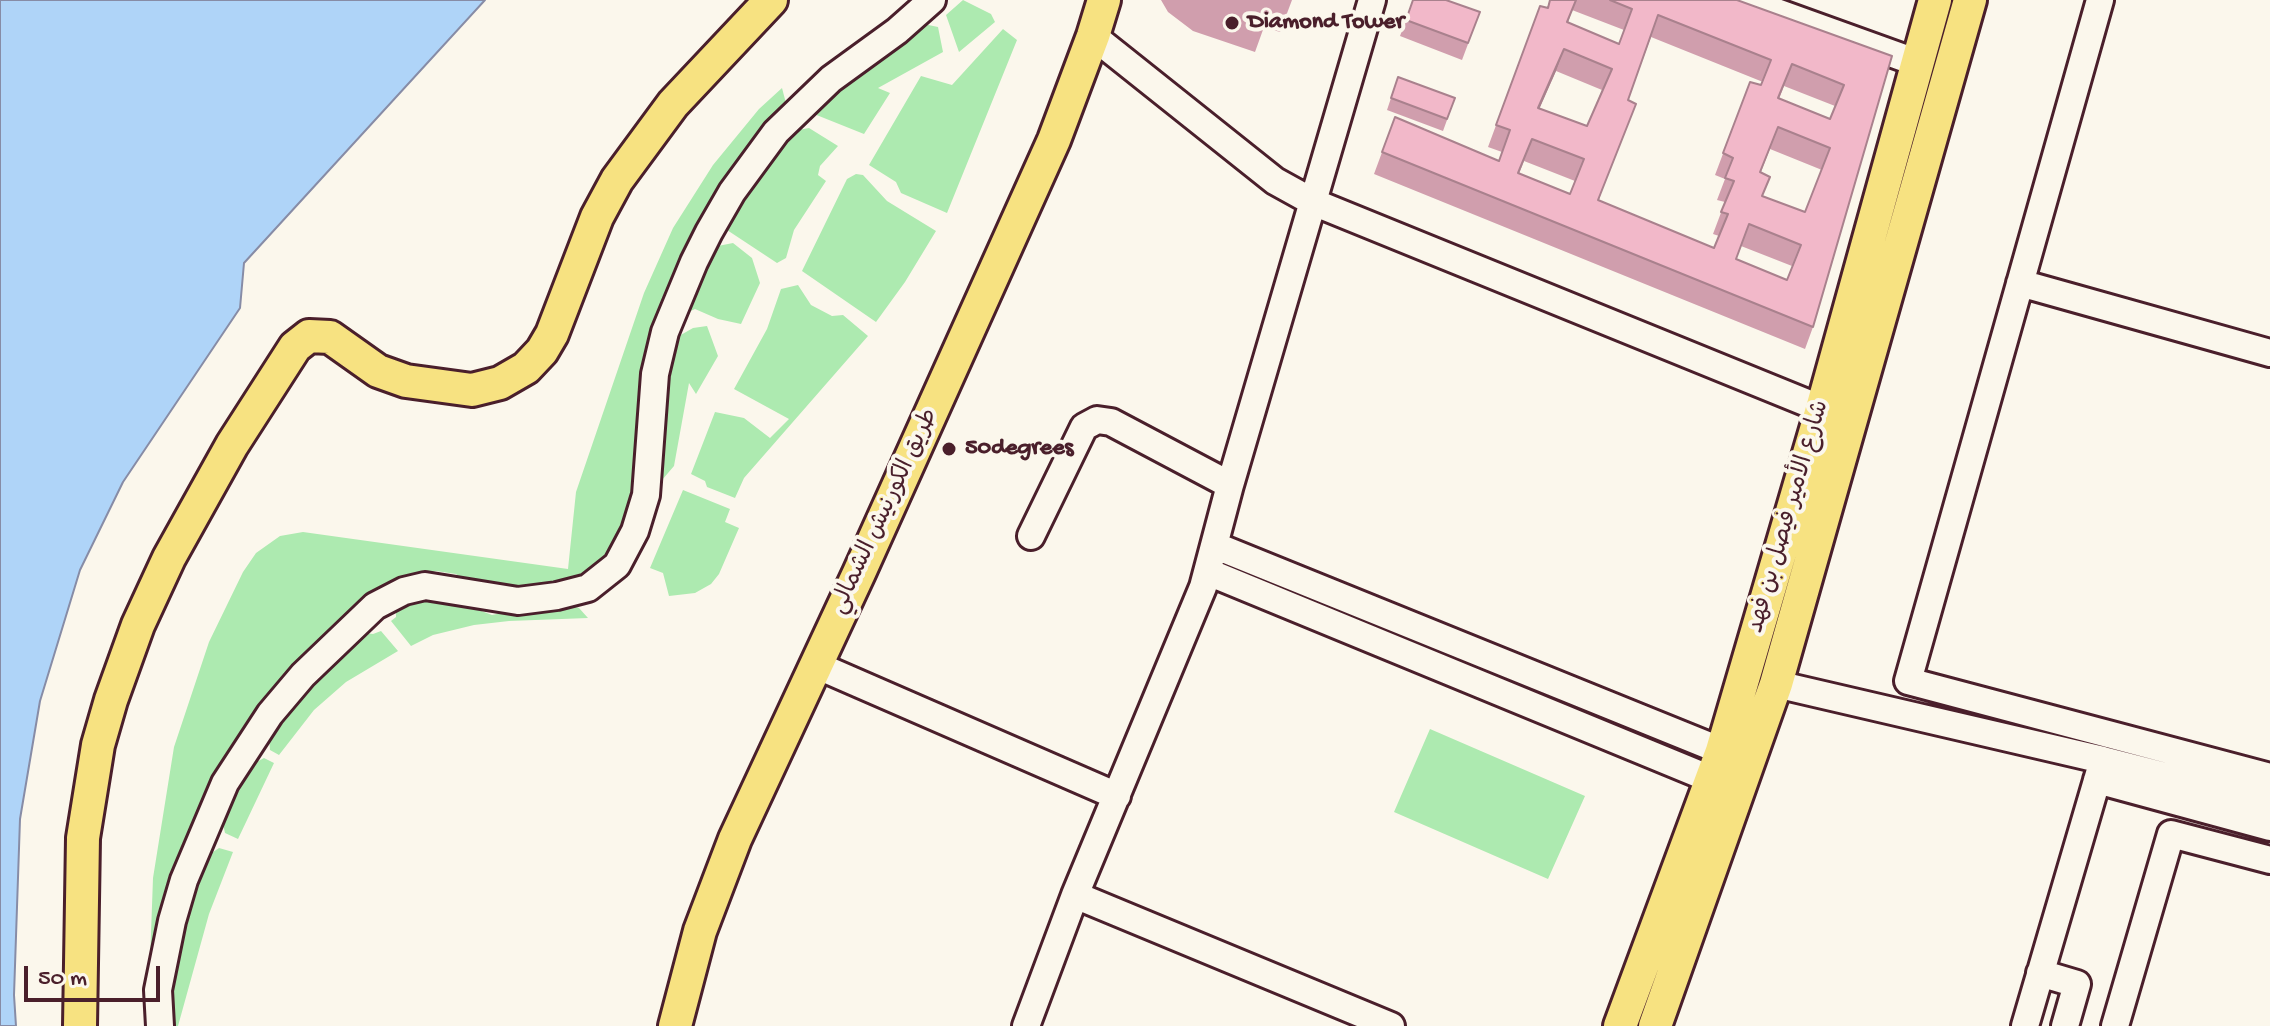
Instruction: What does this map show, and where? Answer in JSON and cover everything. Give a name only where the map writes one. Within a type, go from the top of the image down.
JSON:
[{"type":"main road","points":[[80,1026],[83,838],[98,745],[111,700],[138,625],[189,518],[295,347],[309,336],[330,337],[378,371],[406,381],[472,390],[500,383],[526,368],[552,334],[597,217],[617,180],[673,104],[771,0]]},
{"type":"main road","name":"طريق الكورنيش الشمالي","points":[[675,1026],[700,931],[748,808],[1054,140],[1104,0]]},
{"type":"main road","name":"شارع الأمير فيصل بن فهد","points":[[1620,1026],[1717,766],[1822,409],[1935,0]]},
{"type":"main road","name":"شارع الأمير فيصل بن فهد","points":[[1655,1026],[1776,684],[1970,0]]},
{"type":"street","points":[[160,1026],[158,990],[184,880],[225,783],[270,714],[303,675],[375,606],[404,591],[425,586],[518,601],[588,588],[617,565],[635,531],[646,495],[655,374],[665,332],[709,232],[732,192],[776,132],[831,79],[897,31],[932,0]]},
{"type":"street","points":[[1026,1026],[1075,895],[1193,616],[1208,572],[1230,485],[1372,0]]},
{"type":"street","points":[[1743,0],[1918,63]]},
{"type":"street","points":[[2100,0],[1908,681],[2270,777]]},
{"type":"street","points":[[1093,36],[1275,181],[1313,202],[1822,409]]},
{"type":"street","points":[[2020,283],[2270,353]]},
{"type":"street","points":[[1031,536],[1084,427],[1097,420],[1111,422],[1230,485]]},
{"type":"street","points":[[1216,546],[1717,766]]},
{"type":"street","points":[[1208,572],[1717,766]]},
{"type":"street","points":[[816,665],[1117,796]]},
{"type":"street","points":[[1776,684],[2100,770],[2270,827]]},
{"type":"street","points":[[2100,770],[2270,803]]},
{"type":"street","points":[[2025,1026],[2100,770]]},
{"type":"street","points":[[2115,1026],[2171,834],[2270,860]]},
{"type":"street","points":[[1075,895],[1391,1026]]},
{"type":"street","points":[[2040,973],[2077,984],[2065,1026]]},
{"type":"green space","points":[[963,0],[991,14],[995,22],[959,52],[946,15]]},
{"type":"green space","points":[[919,23],[938,27],[943,52],[878,88],[890,93],[864,134],[809,112]]},
{"type":"green space","points":[[1003,29],[1017,40],[947,213],[901,193],[896,182],[869,165],[921,76],[952,85]]},
{"type":"green space","points":[[782,88],[787,107],[668,301],[641,380],[636,489],[621,544],[586,579],[525,594],[472,586],[456,574],[436,571],[394,583],[304,656],[185,853],[150,961],[153,878],[174,747],[209,642],[243,572],[256,553],[280,536],[303,532],[568,569],[576,492],[644,293],[673,228],[713,165],[759,109]]},
{"type":"green space","points":[[809,128],[838,146],[820,166],[818,175],[826,181],[794,230],[786,258],[777,263],[727,230],[715,233],[788,132]]},
{"type":"green space","points":[[856,174],[863,175],[887,201],[936,231],[876,322],[802,271],[847,179]]},
{"type":"green space","points":[[733,243],[752,258],[760,283],[741,324],[695,309],[680,316],[708,248]]},
{"type":"green space","points":[[798,285],[811,305],[832,316],[843,315],[868,336],[744,478],[735,498],[707,487],[705,481],[691,474],[715,412],[744,418],[770,438],[789,419],[734,389],[767,329],[781,289]]},
{"type":"green space","points":[[707,326],[718,356],[696,394],[689,383],[674,466],[656,487],[656,429],[672,340],[693,328]]},
{"type":"green space","points":[[683,490],[730,509],[725,522],[739,528],[719,574],[711,584],[695,593],[669,596],[663,573],[650,568]]},
{"type":"green space","points":[[413,598],[450,599],[492,615],[557,602],[579,608],[588,618],[474,625],[433,635],[411,646],[391,621],[396,617],[396,611]]},
{"type":"green space","points":[[381,631],[398,651],[346,682],[314,710],[279,755],[270,750],[269,737],[296,701],[365,633]]},
{"type":"green space","points":[[1430,729],[1585,796],[1548,879],[1394,812]]},
{"type":"green space","points":[[264,758],[274,763],[238,839],[225,833],[222,820],[249,766]]},
{"type":"green space","points":[[219,848],[233,852],[209,914],[178,1026],[171,1026],[172,967],[185,915],[204,858]]},
{"type":"water","points":[[0,0],[485,0],[244,263],[240,308],[123,482],[80,570],[40,701],[20,819],[14,995],[16,1026],[0,1026]]},
{"type":"building","points":[[1413,0],[1446,0],[1480,12],[1468,43],[1406,20]]},
{"type":"building","points":[[1550,0],[1576,0],[1567,22],[1619,44],[1632,9],[1610,0],[1737,0],[1892,56],[1813,327],[1382,152],[1395,117],[1499,161],[1510,130],[1496,125],[1540,6],[1548,8]],"holes":[[[1658,15],[1771,60],[1761,85],[1750,82],[1723,153],[1733,158],[1725,178],[1734,181],[1721,212],[1728,214],[1714,248],[1598,200],[1636,104],[1628,100]],[[1564,49],[1612,69],[1587,126],[1538,108]],[[1792,64],[1844,85],[1830,119],[1778,98]],[[1778,127],[1830,148],[1805,212],[1762,196],[1770,177],[1760,172]],[[1532,139],[1584,159],[1570,194],[1518,173]],[[1749,224],[1801,245],[1787,280],[1736,259]]]},
{"type":"building","points":[[1398,77],[1455,98],[1447,119],[1391,98]]},
{"type":"place","name":"Diamond Tower","points":[[1232,23]]},
{"type":"place","name":"50degrees","points":[[949,449]]}]
